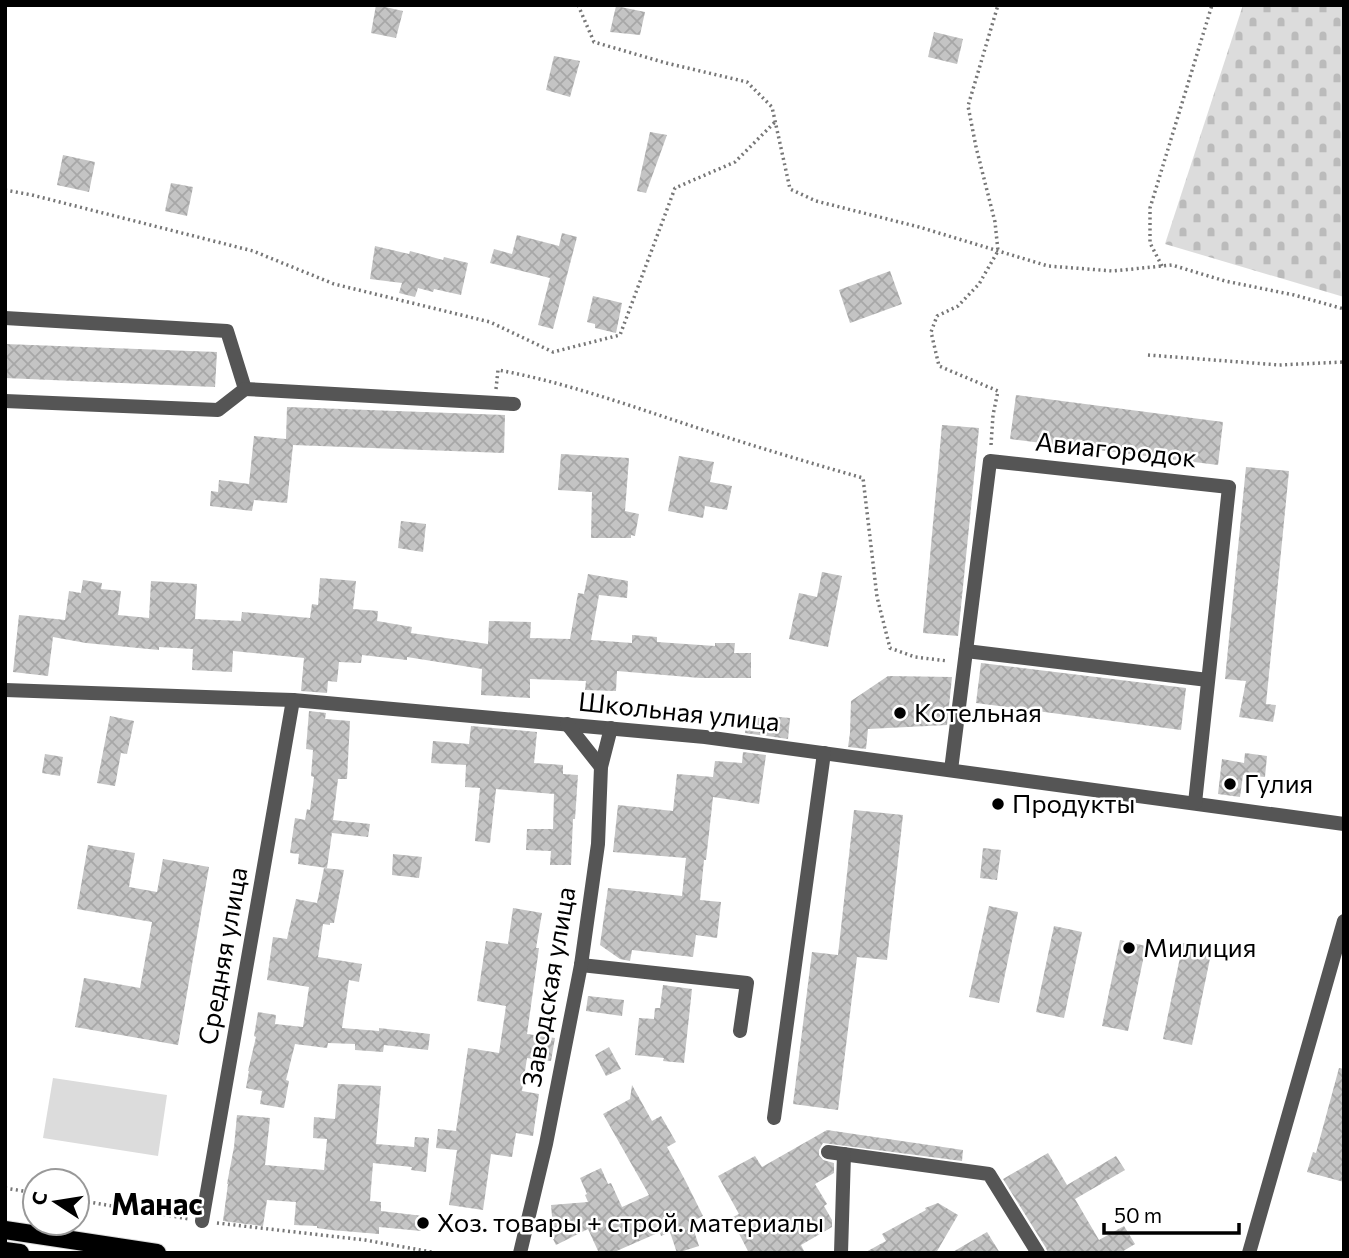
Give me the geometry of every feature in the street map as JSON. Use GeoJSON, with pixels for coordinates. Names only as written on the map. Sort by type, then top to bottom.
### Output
{"type":"FeatureCollection","features":[{"type":"Feature","properties":{"kind":"main road"},"geometry":{"type":"LineString","coordinates":[[5,1230],[157,1253]]}},
{"type":"Feature","properties":{"kind":"main road"},"geometry":{"type":"LineString","coordinates":[[5,1251],[20,1253]]}},
{"type":"Feature","properties":{"kind":"street"},"geometry":{"type":"LineString","coordinates":[[5,318],[227,331],[245,389]]}},
{"type":"Feature","properties":{"kind":"street"},"geometry":{"type":"LineString","coordinates":[[5,401],[218,410],[245,389],[514,404]]}},
{"type":"Feature","properties":{"kind":"street"},"geometry":{"type":"LineString","coordinates":[[951,770],[990,461]]}},
{"type":"Feature","properties":{"kind":"street","name":"Авиагородок"},"geometry":{"type":"LineString","coordinates":[[990,461],[1229,487],[1195,803]]}},
{"type":"Feature","properties":{"kind":"street"},"geometry":{"type":"LineString","coordinates":[[965,657],[1208,680]]}},
{"type":"Feature","properties":{"kind":"street","name":"Школьная улица"},"geometry":{"type":"LineString","coordinates":[[5,690],[293,700],[705,737],[1344,824]]}},
{"type":"Feature","properties":{"kind":"street","name":"Средняя улица"},"geometry":{"type":"LineString","coordinates":[[202,1221],[293,700]]}},
{"type":"Feature","properties":{"kind":"street"},"geometry":{"type":"LineString","coordinates":[[566,724],[601,767]]}},
{"type":"Feature","properties":{"kind":"street","name":"Заводская улица"},"geometry":{"type":"LineString","coordinates":[[520,1253],[546,1144],[581,965],[598,844],[601,767],[611,728]]}},
{"type":"Feature","properties":{"kind":"street"},"geometry":{"type":"LineString","coordinates":[[774,1118],[824,753]]}},
{"type":"Feature","properties":{"kind":"street"},"geometry":{"type":"LineString","coordinates":[[1249,1253],[1344,921]]}},
{"type":"Feature","properties":{"kind":"street"},"geometry":{"type":"LineString","coordinates":[[581,965],[747,983],[740,1031]]}},
{"type":"Feature","properties":{"kind":"street"},"geometry":{"type":"LineString","coordinates":[[828,1152],[989,1174],[1038,1253]]}},
{"type":"Feature","properties":{"kind":"street"},"geometry":{"type":"LineString","coordinates":[[841,1253],[844,1154]]}},
{"type":"Feature","properties":{"kind":"path"},"geometry":{"type":"LineString","coordinates":[[579,5],[594,42],[747,82],[772,107],[790,189],[816,201],[919,227],[1048,266],[1113,271],[1172,265],[1225,281],[1294,295],[1344,309]]}},
{"type":"Feature","properties":{"kind":"path"},"geometry":{"type":"LineString","coordinates":[[990,461],[993,415],[998,391],[939,366],[931,332],[937,316],[958,306],[979,284],[998,251],[995,222],[968,106],[998,5]]}},
{"type":"Feature","properties":{"kind":"path"},"geometry":{"type":"LineString","coordinates":[[1162,266],[1150,243],[1150,208],[1212,5]]}},
{"type":"Feature","properties":{"kind":"path"},"geometry":{"type":"LineString","coordinates":[[5,190],[253,251],[334,284],[489,322],[553,352],[620,335],[675,188],[735,162],[775,122]]}},
{"type":"Feature","properties":{"kind":"path"},"geometry":{"type":"LineString","coordinates":[[1148,355],[1279,365],[1344,362]]}},
{"type":"Feature","properties":{"kind":"path"},"geometry":{"type":"LineString","coordinates":[[495,403],[499,370],[538,377],[761,449],[863,478],[877,597],[890,648],[915,657],[965,657]]}},
{"type":"Feature","properties":{"kind":"path"},"geometry":{"type":"LineString","coordinates":[[91,1202],[202,1221],[365,1240],[437,1253]]}},
{"type":"Feature","properties":{"kind":"green space"},"geometry":{"type":"Polygon","coordinates":[[[1243,5],[1344,5],[1344,297],[1165,244],[1243,5]]]}},
{"type":"Feature","properties":{"kind":"green space"},"geometry":{"type":"Polygon","coordinates":[[[53,1078],[167,1095],[158,1156],[43,1138],[53,1078]]]}},
{"type":"Feature","properties":{"kind":"building"},"geometry":{"type":"Polygon","coordinates":[[[376,5],[403,11],[396,38],[371,33],[376,5]]]}},
{"type":"Feature","properties":{"kind":"building"},"geometry":{"type":"Polygon","coordinates":[[[616,6],[645,12],[640,35],[610,32],[616,6]]]}},
{"type":"Feature","properties":{"kind":"building"},"geometry":{"type":"Polygon","coordinates":[[[934,32],[963,39],[957,64],[928,57],[934,32]]]}},
{"type":"Feature","properties":{"kind":"building"},"geometry":{"type":"Polygon","coordinates":[[[554,56],[580,61],[570,97],[546,90],[554,56]]]}},
{"type":"Feature","properties":{"kind":"building"},"geometry":{"type":"Polygon","coordinates":[[[650,132],[667,135],[646,193],[637,191],[650,132]]]}},
{"type":"Feature","properties":{"kind":"building"},"geometry":{"type":"Polygon","coordinates":[[[63,155],[95,162],[89,192],[57,185],[63,155]]]}},
{"type":"Feature","properties":{"kind":"building"},"geometry":{"type":"Polygon","coordinates":[[[171,183],[193,187],[187,216],[165,211],[171,183]]]}},
{"type":"Feature","properties":{"kind":"building"},"geometry":{"type":"Polygon","coordinates":[[[562,233],[577,237],[553,329],[538,325],[550,278],[490,263],[494,249],[512,254],[517,235],[559,246],[562,233]]]}},
{"type":"Feature","properties":{"kind":"building"},"geometry":{"type":"Polygon","coordinates":[[[375,246],[468,263],[461,295],[418,288],[415,297],[399,293],[402,283],[370,279],[375,246]]]}},
{"type":"Feature","properties":{"kind":"building"},"geometry":{"type":"Polygon","coordinates":[[[890,271],[902,304],[850,323],[839,290],[890,271]]]}},
{"type":"Feature","properties":{"kind":"building"},"geometry":{"type":"Polygon","coordinates":[[[593,296],[622,303],[616,333],[595,328],[595,324],[587,322],[593,296]]]}},
{"type":"Feature","properties":{"kind":"building"},"geometry":{"type":"Polygon","coordinates":[[[5,344],[217,352],[215,387],[5,378],[5,344]]]}},
{"type":"Feature","properties":{"kind":"building"},"geometry":{"type":"Polygon","coordinates":[[[1016,395],[1223,422],[1218,465],[1010,439],[1016,395]]]}},
{"type":"Feature","properties":{"kind":"building"},"geometry":{"type":"Polygon","coordinates":[[[287,407],[505,415],[504,453],[293,445],[287,503],[254,500],[252,511],[210,506],[211,491],[218,492],[219,480],[249,484],[254,436],[286,439],[287,407]]]}},
{"type":"Feature","properties":{"kind":"building"},"geometry":{"type":"Polygon","coordinates":[[[942,425],[979,428],[958,636],[923,633],[942,425]]]}},
{"type":"Feature","properties":{"kind":"building"},"geometry":{"type":"Polygon","coordinates":[[[561,454],[629,458],[625,511],[639,514],[635,536],[591,538],[592,492],[558,490],[561,454]]]}},
{"type":"Feature","properties":{"kind":"building"},"geometry":{"type":"Polygon","coordinates":[[[679,456],[714,462],[710,482],[732,486],[727,510],[705,506],[703,518],[668,511],[679,456]]]}},
{"type":"Feature","properties":{"kind":"building"},"geometry":{"type":"Polygon","coordinates":[[[1246,467],[1289,471],[1266,704],[1276,705],[1273,722],[1239,717],[1246,681],[1225,679],[1246,467]]]}},
{"type":"Feature","properties":{"kind":"building"},"geometry":{"type":"Polygon","coordinates":[[[401,521],[426,524],[423,552],[398,548],[401,521]]]}},
{"type":"Feature","properties":{"kind":"building"},"geometry":{"type":"Polygon","coordinates":[[[822,572],[842,576],[828,647],[789,639],[799,593],[817,597],[822,572]]]}},
{"type":"Feature","properties":{"kind":"building"},"geometry":{"type":"Polygon","coordinates":[[[588,574],[628,581],[627,598],[599,595],[591,640],[632,643],[632,635],[657,637],[657,642],[715,646],[715,643],[735,643],[734,653],[751,653],[751,678],[700,678],[617,671],[616,691],[585,690],[586,681],[530,679],[530,698],[481,695],[482,669],[407,657],[407,660],[362,655],[361,663],[339,662],[337,682],[328,681],[327,693],[301,691],[304,658],[233,651],[232,672],[192,670],[193,649],[159,647],[159,650],[53,637],[48,676],[13,672],[19,615],[65,620],[69,591],[81,593],[83,580],[102,583],[101,589],[121,591],[118,615],[149,618],[151,581],[197,584],[195,619],[241,621],[242,612],[310,618],[312,604],[318,605],[320,578],[356,581],[353,609],[378,611],[377,621],[412,627],[411,633],[488,644],[489,621],[531,622],[530,638],[570,639],[578,593],[584,594],[588,574]]]}},
{"type":"Feature","properties":{"kind":"building"},"geometry":{"type":"Polygon","coordinates":[[[981,663],[1186,688],[1181,730],[976,703],[981,663]]]}},
{"type":"Feature","properties":{"kind":"building","name":"Котельная"},"geometry":{"type":"Polygon","coordinates":[[[888,676],[952,677],[947,725],[868,729],[866,749],[848,747],[851,701],[888,676]]]}},
{"type":"Feature","properties":{"kind":"building"},"geometry":{"type":"Polygon","coordinates":[[[309,711],[326,713],[325,719],[350,721],[347,779],[338,779],[333,820],[370,824],[368,837],[332,833],[327,868],[298,864],[299,854],[290,853],[295,818],[305,820],[307,809],[310,810],[314,777],[311,776],[313,750],[306,749],[309,711]]]}},
{"type":"Feature","properties":{"kind":"building"},"geometry":{"type":"Polygon","coordinates":[[[110,716],[134,721],[127,754],[121,753],[115,786],[97,783],[110,716]]]}},
{"type":"Feature","properties":{"kind":"building"},"geometry":{"type":"Polygon","coordinates":[[[768,716],[790,718],[788,739],[745,733],[747,717],[768,719],[768,716]]]}},
{"type":"Feature","properties":{"kind":"building"},"geometry":{"type":"Polygon","coordinates":[[[471,726],[537,732],[534,763],[563,765],[563,774],[578,775],[571,865],[550,865],[551,851],[526,850],[527,829],[553,829],[554,794],[496,789],[490,843],[475,841],[480,788],[465,787],[466,765],[431,763],[433,741],[469,744],[471,726]]]}},
{"type":"Feature","properties":{"kind":"building"},"geometry":{"type":"Polygon","coordinates":[[[743,752],[766,755],[759,804],[713,797],[704,860],[700,900],[721,902],[717,938],[696,935],[693,957],[632,950],[630,961],[620,959],[600,945],[608,888],[682,896],[686,858],[613,852],[618,805],[673,811],[677,774],[713,777],[715,761],[742,763],[743,752]]]}},
{"type":"Feature","properties":{"kind":"building","name":"Гулия"},"geometry":{"type":"Polygon","coordinates":[[[1245,753],[1267,756],[1265,777],[1243,775],[1240,797],[1218,794],[1222,759],[1244,763],[1245,753]]]}},
{"type":"Feature","properties":{"kind":"building"},"geometry":{"type":"Polygon","coordinates":[[[45,754],[63,757],[60,776],[42,773],[45,754]]]}},
{"type":"Feature","properties":{"kind":"building"},"geometry":{"type":"Polygon","coordinates":[[[854,810],[903,815],[887,960],[857,957],[838,1110],[793,1104],[812,952],[838,955],[854,810]]]}},
{"type":"Feature","properties":{"kind":"building"},"geometry":{"type":"Polygon","coordinates":[[[88,845],[135,853],[129,887],[157,892],[163,859],[209,867],[178,1045],[75,1027],[84,978],[140,988],[152,922],[77,909],[88,845]]]}},
{"type":"Feature","properties":{"kind":"building"},"geometry":{"type":"Polygon","coordinates":[[[983,848],[1001,850],[997,880],[980,878],[983,848]]]}},
{"type":"Feature","properties":{"kind":"building"},"geometry":{"type":"Polygon","coordinates":[[[393,854],[422,857],[419,878],[392,875],[393,854]]]}},
{"type":"Feature","properties":{"kind":"building"},"geometry":{"type":"Polygon","coordinates":[[[324,868],[344,870],[334,923],[323,924],[318,957],[362,964],[359,982],[349,980],[342,1028],[379,1031],[379,1028],[430,1034],[428,1050],[384,1045],[383,1052],[355,1050],[355,1044],[328,1043],[327,1048],[295,1044],[286,1080],[289,1081],[284,1108],[260,1104],[262,1091],[246,1088],[258,1012],[276,1015],[275,1024],[303,1027],[309,987],[267,980],[273,937],[287,939],[296,899],[317,903],[324,868]]]}},
{"type":"Feature","properties":{"kind":"building"},"geometry":{"type":"Polygon","coordinates":[[[989,906],[1018,912],[999,1003],[969,997],[989,906]]]}},
{"type":"Feature","properties":{"kind":"building"},"geometry":{"type":"Polygon","coordinates":[[[513,908],[542,913],[527,1034],[555,1038],[551,1061],[527,1058],[522,1091],[539,1094],[533,1136],[516,1133],[512,1157],[491,1154],[483,1210],[449,1205],[457,1150],[436,1148],[438,1129],[456,1131],[468,1048],[499,1053],[506,1006],[477,1001],[486,941],[508,944],[513,908]]]}},
{"type":"Feature","properties":{"kind":"building"},"geometry":{"type":"Polygon","coordinates":[[[1054,926],[1082,932],[1064,1018],[1036,1012],[1054,926]]]}},
{"type":"Feature","properties":{"kind":"building"},"geometry":{"type":"Polygon","coordinates":[[[1120,940],[1146,946],[1128,1031],[1102,1026],[1120,940]]]}},
{"type":"Feature","properties":{"kind":"building"},"geometry":{"type":"Polygon","coordinates":[[[1183,943],[1212,949],[1192,1045],[1163,1039],[1183,943]]]}},
{"type":"Feature","properties":{"kind":"building"},"geometry":{"type":"Polygon","coordinates":[[[663,985],[692,989],[684,1063],[635,1055],[639,1018],[654,1019],[655,1008],[660,1008],[663,985]]]}},
{"type":"Feature","properties":{"kind":"building"},"geometry":{"type":"Polygon","coordinates":[[[588,996],[624,1000],[622,1016],[586,1011],[588,996]]]}},
{"type":"Feature","properties":{"kind":"building"},"geometry":{"type":"Polygon","coordinates":[[[609,1047],[621,1069],[606,1076],[595,1055],[609,1047]]]}},
{"type":"Feature","properties":{"kind":"building"},"geometry":{"type":"Polygon","coordinates":[[[1339,1068],[1344,1069],[1344,1182],[1307,1172],[1313,1152],[1316,1153],[1339,1068]]]}},
{"type":"Feature","properties":{"kind":"building"},"geometry":{"type":"Polygon","coordinates":[[[338,1084],[381,1086],[376,1144],[414,1147],[415,1137],[429,1138],[426,1172],[411,1170],[412,1167],[373,1163],[370,1201],[381,1202],[381,1211],[423,1216],[421,1231],[379,1227],[379,1234],[294,1225],[296,1202],[267,1200],[263,1226],[223,1221],[237,1115],[270,1118],[265,1165],[324,1170],[327,1139],[313,1138],[314,1117],[335,1119],[338,1084]]]}},
{"type":"Feature","properties":{"kind":"building"},"geometry":{"type":"Polygon","coordinates":[[[632,1085],[652,1121],[661,1116],[676,1142],[667,1147],[703,1216],[691,1222],[699,1246],[677,1253],[670,1232],[661,1236],[660,1232],[612,1253],[599,1253],[588,1229],[556,1245],[548,1229],[553,1227],[551,1205],[588,1202],[580,1178],[601,1168],[622,1207],[649,1195],[603,1114],[630,1099],[632,1085]]]}},
{"type":"Feature","properties":{"kind":"building"},"geometry":{"type":"Polygon","coordinates":[[[827,1130],[963,1150],[962,1161],[823,1143],[819,1155],[823,1160],[834,1163],[834,1173],[815,1184],[827,1204],[824,1206],[832,1220],[832,1227],[801,1245],[805,1253],[749,1253],[731,1218],[739,1214],[718,1176],[755,1156],[762,1167],[827,1130]]]}},
{"type":"Feature","properties":{"kind":"building"},"geometry":{"type":"Polygon","coordinates":[[[1048,1153],[1067,1185],[1116,1156],[1125,1170],[1075,1199],[1099,1240],[1124,1226],[1135,1244],[1120,1253],[1048,1253],[1003,1179],[1048,1153]]]}},
{"type":"Feature","properties":{"kind":"building"},"geometry":{"type":"Polygon","coordinates":[[[938,1203],[958,1215],[936,1253],[864,1253],[886,1241],[882,1234],[938,1203]]]}},
{"type":"Feature","properties":{"kind":"building"},"geometry":{"type":"Polygon","coordinates":[[[987,1232],[1000,1253],[951,1253],[987,1232]]]}},
{"type":"Feature","properties":{"kind":"place","name":"Котельная"},"geometry":{"type":"Point","coordinates":[900,713]}},
{"type":"Feature","properties":{"kind":"place","name":"Гулия"},"geometry":{"type":"Point","coordinates":[1230,784]}},
{"type":"Feature","properties":{"kind":"place","name":"Продукты"},"geometry":{"type":"Point","coordinates":[998,804]}},
{"type":"Feature","properties":{"kind":"place","name":"Милиция"},"geometry":{"type":"Point","coordinates":[1129,948]}},
{"type":"Feature","properties":{"kind":"place","name":"Хоз. товары + строй. материалы"},"geometry":{"type":"Point","coordinates":[423,1223]}},
{"type":"Feature","properties":{"kind":"district","name":"Манас"},"geometry":{"type":"Point","coordinates":[157,1205]}}]}
